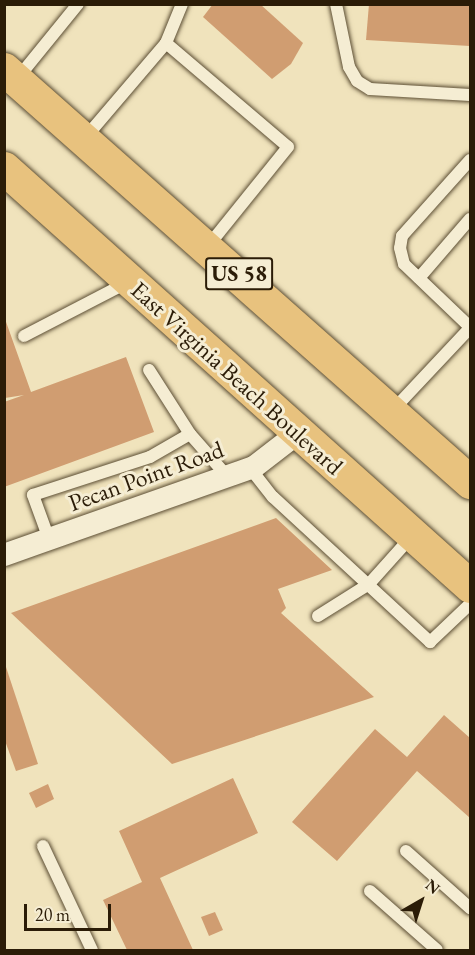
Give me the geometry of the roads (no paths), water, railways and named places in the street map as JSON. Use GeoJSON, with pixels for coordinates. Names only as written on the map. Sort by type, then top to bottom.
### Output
{"type":"FeatureCollection","features":[{"type":"Feature","properties":{"kind":"main road","name":"US 58"},"geometry":{"type":"LineString","coordinates":[[11,74],[208,246],[471,482]]}},
{"type":"Feature","properties":{"kind":"main road","name":"East Virginia Beach Boulevard"},"geometry":{"type":"LineString","coordinates":[[4,168],[471,586]]}},
{"type":"Feature","properties":{"kind":"street","name":"Pecan Point Road"},"geometry":{"type":"LineString","coordinates":[[4,555],[250,468],[298,433]]}},
{"type":"Feature","properties":{"kind":"lane"},"geometry":{"type":"LineString","coordinates":[[11,74],[78,4]]}},
{"type":"Feature","properties":{"kind":"lane"},"geometry":{"type":"LineString","coordinates":[[84,139],[166,43],[182,4]]}},
{"type":"Feature","properties":{"kind":"lane"},"geometry":{"type":"LineString","coordinates":[[336,4],[349,67],[357,81],[370,89],[471,95]]}},
{"type":"Feature","properties":{"kind":"lane"},"geometry":{"type":"LineString","coordinates":[[166,43],[288,147],[208,246]]}},
{"type":"Feature","properties":{"kind":"lane"},"geometry":{"type":"LineString","coordinates":[[392,411],[471,327],[404,264],[402,236],[471,160]]}},
{"type":"Feature","properties":{"kind":"lane"},"geometry":{"type":"LineString","coordinates":[[419,278],[471,219]]}},
{"type":"Feature","properties":{"kind":"lane"},"geometry":{"type":"LineString","coordinates":[[24,336],[129,281]]}},
{"type":"Feature","properties":{"kind":"lane"},"geometry":{"type":"LineString","coordinates":[[149,370],[190,434],[226,476]]}},
{"type":"Feature","properties":{"kind":"lane"},"geometry":{"type":"LineString","coordinates":[[49,539],[33,495],[150,457],[190,434]]}},
{"type":"Feature","properties":{"kind":"lane"},"geometry":{"type":"LineString","coordinates":[[250,468],[273,497],[430,642],[471,604]]}},
{"type":"Feature","properties":{"kind":"lane"},"geometry":{"type":"LineString","coordinates":[[318,616],[369,584],[413,536]]}},
{"type":"Feature","properties":{"kind":"lane"},"geometry":{"type":"LineString","coordinates":[[43,846],[92,951]]}},
{"type":"Feature","properties":{"kind":"lane"},"geometry":{"type":"LineString","coordinates":[[406,851],[471,908]]}},
{"type":"Feature","properties":{"kind":"lane"},"geometry":{"type":"LineString","coordinates":[[370,891],[437,951]]}}]}
